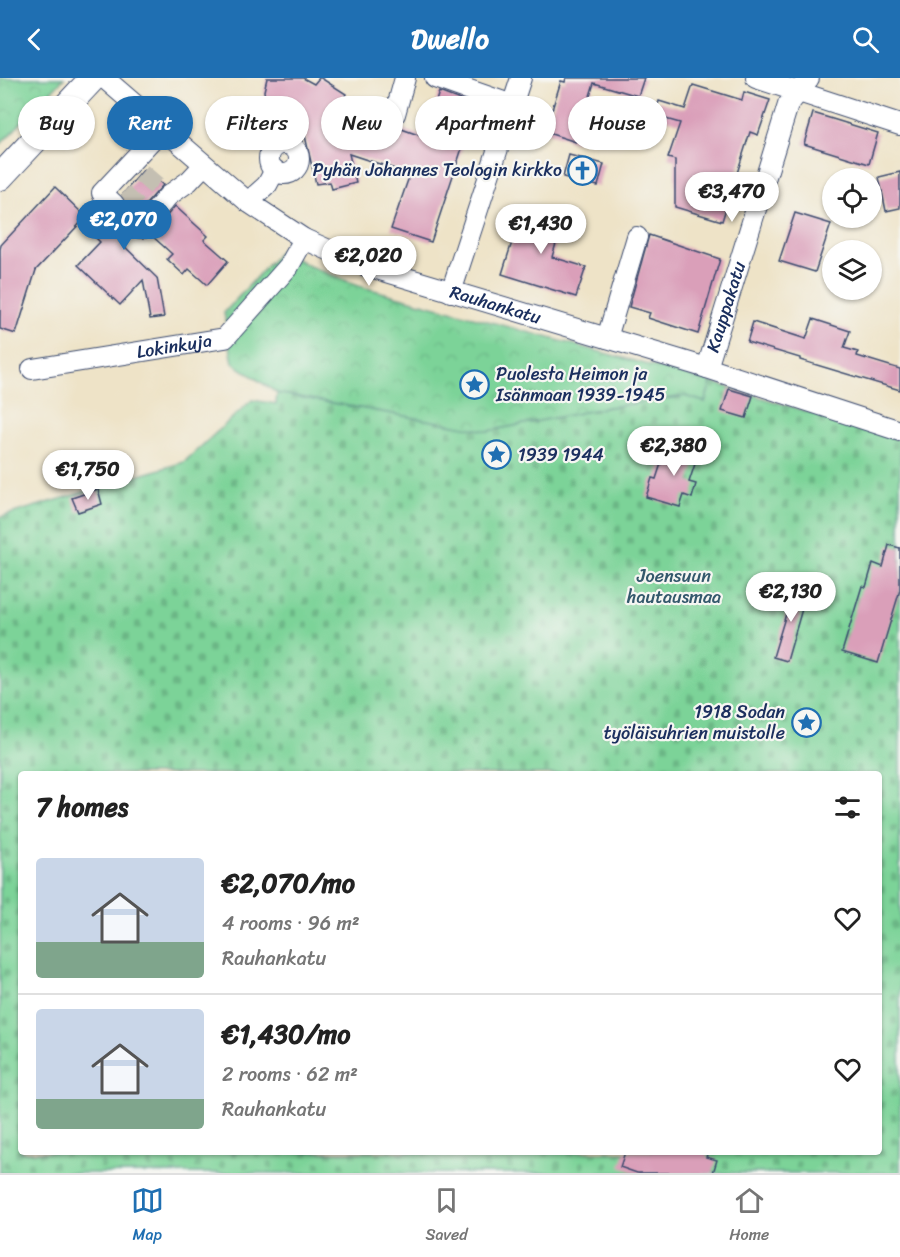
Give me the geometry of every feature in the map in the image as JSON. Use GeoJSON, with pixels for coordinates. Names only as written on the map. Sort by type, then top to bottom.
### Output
{"type":"FeatureCollection","features":[{"type":"Feature","properties":{"kind":"main road"},"geometry":{"type":"LineString","coordinates":[[0,177],[93,78]]}},
{"type":"Feature","properties":{"kind":"street","name":"Rauhankatu"},"geometry":{"type":"LineString","coordinates":[[104,78],[124,96]]}},
{"type":"Feature","properties":{"kind":"street"},"geometry":{"type":"LineString","coordinates":[[400,96],[405,78]]}},
{"type":"Feature","properties":{"kind":"street"},"geometry":{"type":"LineString","coordinates":[[435,78],[486,96]]}},
{"type":"Feature","properties":{"kind":"street"},"geometry":{"type":"LineString","coordinates":[[515,96],[521,78]]}},
{"type":"Feature","properties":{"kind":"street"},"geometry":{"type":"LineString","coordinates":[[756,78],[804,85],[900,125]]}},
{"type":"Feature","properties":{"kind":"street","name":"Kauppakatu"},"geometry":{"type":"LineString","coordinates":[[707,368],[788,105],[804,85]]}},
{"type":"Feature","properties":{"kind":"street"},"geometry":{"type":"LineString","coordinates":[[124,182],[147,150]]}},
{"type":"Feature","properties":{"kind":"street","name":"Rauhankatu"},"geometry":{"type":"LineString","coordinates":[[186,150],[248,202],[304,239],[360,264],[707,368],[900,431]]}},
{"type":"Feature","properties":{"kind":"street"},"geometry":{"type":"LineString","coordinates":[[451,292],[497,150]]}},
{"type":"Feature","properties":{"kind":"street"},"geometry":{"type":"LineString","coordinates":[[150,213],[189,181],[204,165]]}},
{"type":"Feature","properties":{"kind":"street"},"geometry":{"type":"LineString","coordinates":[[248,202],[267,185],[275,171]]}},
{"type":"Feature","properties":{"kind":"street"},"geometry":{"type":"LineString","coordinates":[[607,338],[637,237]]}},
{"type":"Feature","properties":{"kind":"street","name":"Lokinkuja"},"geometry":{"type":"LineString","coordinates":[[32,369],[225,338],[289,266],[304,239]]}},
{"type":"Feature","properties":{"kind":"green space"},"geometry":{"type":"Polygon","coordinates":[[[0,78],[64,78],[47,96],[18,96],[18,126],[0,145],[0,78]]]}},
{"type":"Feature","properties":{"kind":"green space"},"geometry":{"type":"Polygon","coordinates":[[[281,250],[309,266],[359,286],[711,382],[705,402],[685,396],[609,407],[488,431],[277,393],[233,363],[224,313],[281,250]]]}},
{"type":"Feature","properties":{"kind":"green space","name":"Joensuun hautausmaa"},"geometry":{"type":"Polygon","coordinates":[[[711,382],[900,440],[900,1173],[0,1173],[0,517],[184,462],[252,400],[276,404],[277,393],[488,431],[609,407],[685,396],[705,402],[711,382]]]}},
{"type":"Feature","properties":{"kind":"building"},"geometry":{"type":"Polygon","coordinates":[[[267,78],[303,78],[314,84],[321,78],[346,94],[345,96],[321,96],[321,150],[403,150],[403,130],[415,134],[415,150],[461,150],[431,242],[391,229],[410,174],[349,154],[356,183],[332,189],[330,182],[316,184],[308,150],[309,96],[265,96],[267,78]]]}},
{"type":"Feature","properties":{"kind":"building"},"geometry":{"type":"Polygon","coordinates":[[[566,78],[644,78],[638,96],[594,83],[590,96],[568,96],[568,139],[556,136],[556,97],[561,81],[565,82],[566,78]]]}},
{"type":"Feature","properties":{"kind":"building"},"geometry":{"type":"Polygon","coordinates":[[[693,85],[742,100],[744,92],[770,100],[758,135],[750,132],[722,221],[675,207],[675,160],[668,158],[680,123],[667,119],[667,103],[685,109],[693,85]]]}},
{"type":"Feature","properties":{"kind":"building"},"geometry":{"type":"Polygon","coordinates":[[[439,92],[450,96],[438,96],[439,92]]]}},
{"type":"Feature","properties":{"kind":"building"},"geometry":{"type":"Polygon","coordinates":[[[813,113],[878,133],[869,164],[804,144],[813,113]]]}},
{"type":"Feature","properties":{"kind":"building","name":"Pyhän Johannes Teologin kirkko"},"geometry":{"type":"Polygon","coordinates":[[[569,155],[604,164],[598,186],[563,177],[569,155]]]}},
{"type":"Feature","properties":{"kind":"building"},"geometry":{"type":"Polygon","coordinates":[[[144,169],[163,185],[139,212],[131,212],[125,216],[124,227],[127,232],[119,241],[157,278],[164,317],[150,319],[143,280],[120,305],[78,265],[100,242],[90,232],[106,213],[117,216],[123,212],[126,201],[122,195],[144,169]]]}},
{"type":"Feature","properties":{"kind":"building"},"geometry":{"type":"Polygon","coordinates":[[[900,172],[900,208],[886,211],[882,176],[900,172]]]}},
{"type":"Feature","properties":{"kind":"building"},"geometry":{"type":"Polygon","coordinates":[[[55,187],[86,217],[36,270],[16,334],[0,329],[1,245],[55,187]]]}},
{"type":"Feature","properties":{"kind":"building"},"geometry":{"type":"Polygon","coordinates":[[[175,206],[208,236],[204,240],[228,261],[207,285],[189,269],[184,275],[167,259],[172,254],[151,235],[175,206]]]}},
{"type":"Feature","properties":{"kind":"building"},"geometry":{"type":"Polygon","coordinates":[[[523,207],[563,220],[552,257],[586,267],[576,297],[502,274],[523,207]]]}},
{"type":"Feature","properties":{"kind":"building"},"geometry":{"type":"Polygon","coordinates":[[[795,213],[822,221],[822,228],[830,228],[826,240],[822,240],[822,251],[815,272],[779,261],[795,213]]]}},
{"type":"Feature","properties":{"kind":"building"},"geometry":{"type":"Polygon","coordinates":[[[649,235],[720,259],[698,334],[648,318],[650,313],[629,307],[649,235]]]}},
{"type":"Feature","properties":{"kind":"building"},"geometry":{"type":"Polygon","coordinates":[[[813,319],[850,331],[844,348],[858,352],[857,356],[900,369],[900,390],[747,342],[753,322],[806,339],[813,319]]]}},
{"type":"Feature","properties":{"kind":"building"},"geometry":{"type":"Polygon","coordinates":[[[729,389],[753,396],[746,418],[722,411],[729,389]]]}},
{"type":"Feature","properties":{"kind":"building"},"geometry":{"type":"Polygon","coordinates":[[[667,445],[698,455],[689,482],[696,484],[692,498],[684,495],[680,507],[646,497],[652,478],[656,479],[667,445]]]}},
{"type":"Feature","properties":{"kind":"building"},"geometry":{"type":"Polygon","coordinates":[[[98,489],[102,504],[78,512],[72,498],[98,489]]]}},
{"type":"Feature","properties":{"kind":"building"},"geometry":{"type":"Polygon","coordinates":[[[889,545],[900,548],[900,590],[878,663],[842,652],[862,586],[866,587],[873,563],[883,567],[889,545]]]}},
{"type":"Feature","properties":{"kind":"building"},"geometry":{"type":"Polygon","coordinates":[[[795,584],[808,588],[787,661],[773,657],[795,584]]]}},
{"type":"Feature","properties":{"kind":"building"},"geometry":{"type":"Polygon","coordinates":[[[624,1155],[707,1155],[706,1157],[717,1160],[713,1173],[637,1173],[620,1167],[624,1155]]]}},
{"type":"Feature","properties":{"kind":"tunnel"},"geometry":{"type":"LineString","coordinates":[[141,173],[163,192]]}},
{"type":"Feature","properties":{"kind":"tunnel"},"geometry":{"type":"LineString","coordinates":[[122,194],[143,213]]}},
{"type":"Feature","properties":{"kind":"place","name":"Pyhän Johannes Teologin kirkko"},"geometry":{"type":"Point","coordinates":[583,170]}},
{"type":"Feature","properties":{"kind":"place","name":"Puolesta Heimon ja Isänmaan 1939-1945"},"geometry":{"type":"Point","coordinates":[475,384]}},
{"type":"Feature","properties":{"kind":"place","name":"1939 1944"},"geometry":{"type":"Point","coordinates":[497,455]}},
{"type":"Feature","properties":{"kind":"place","name":"1918 Sodan työläisuhrien muistolle"},"geometry":{"type":"Point","coordinates":[806,722]}}]}
